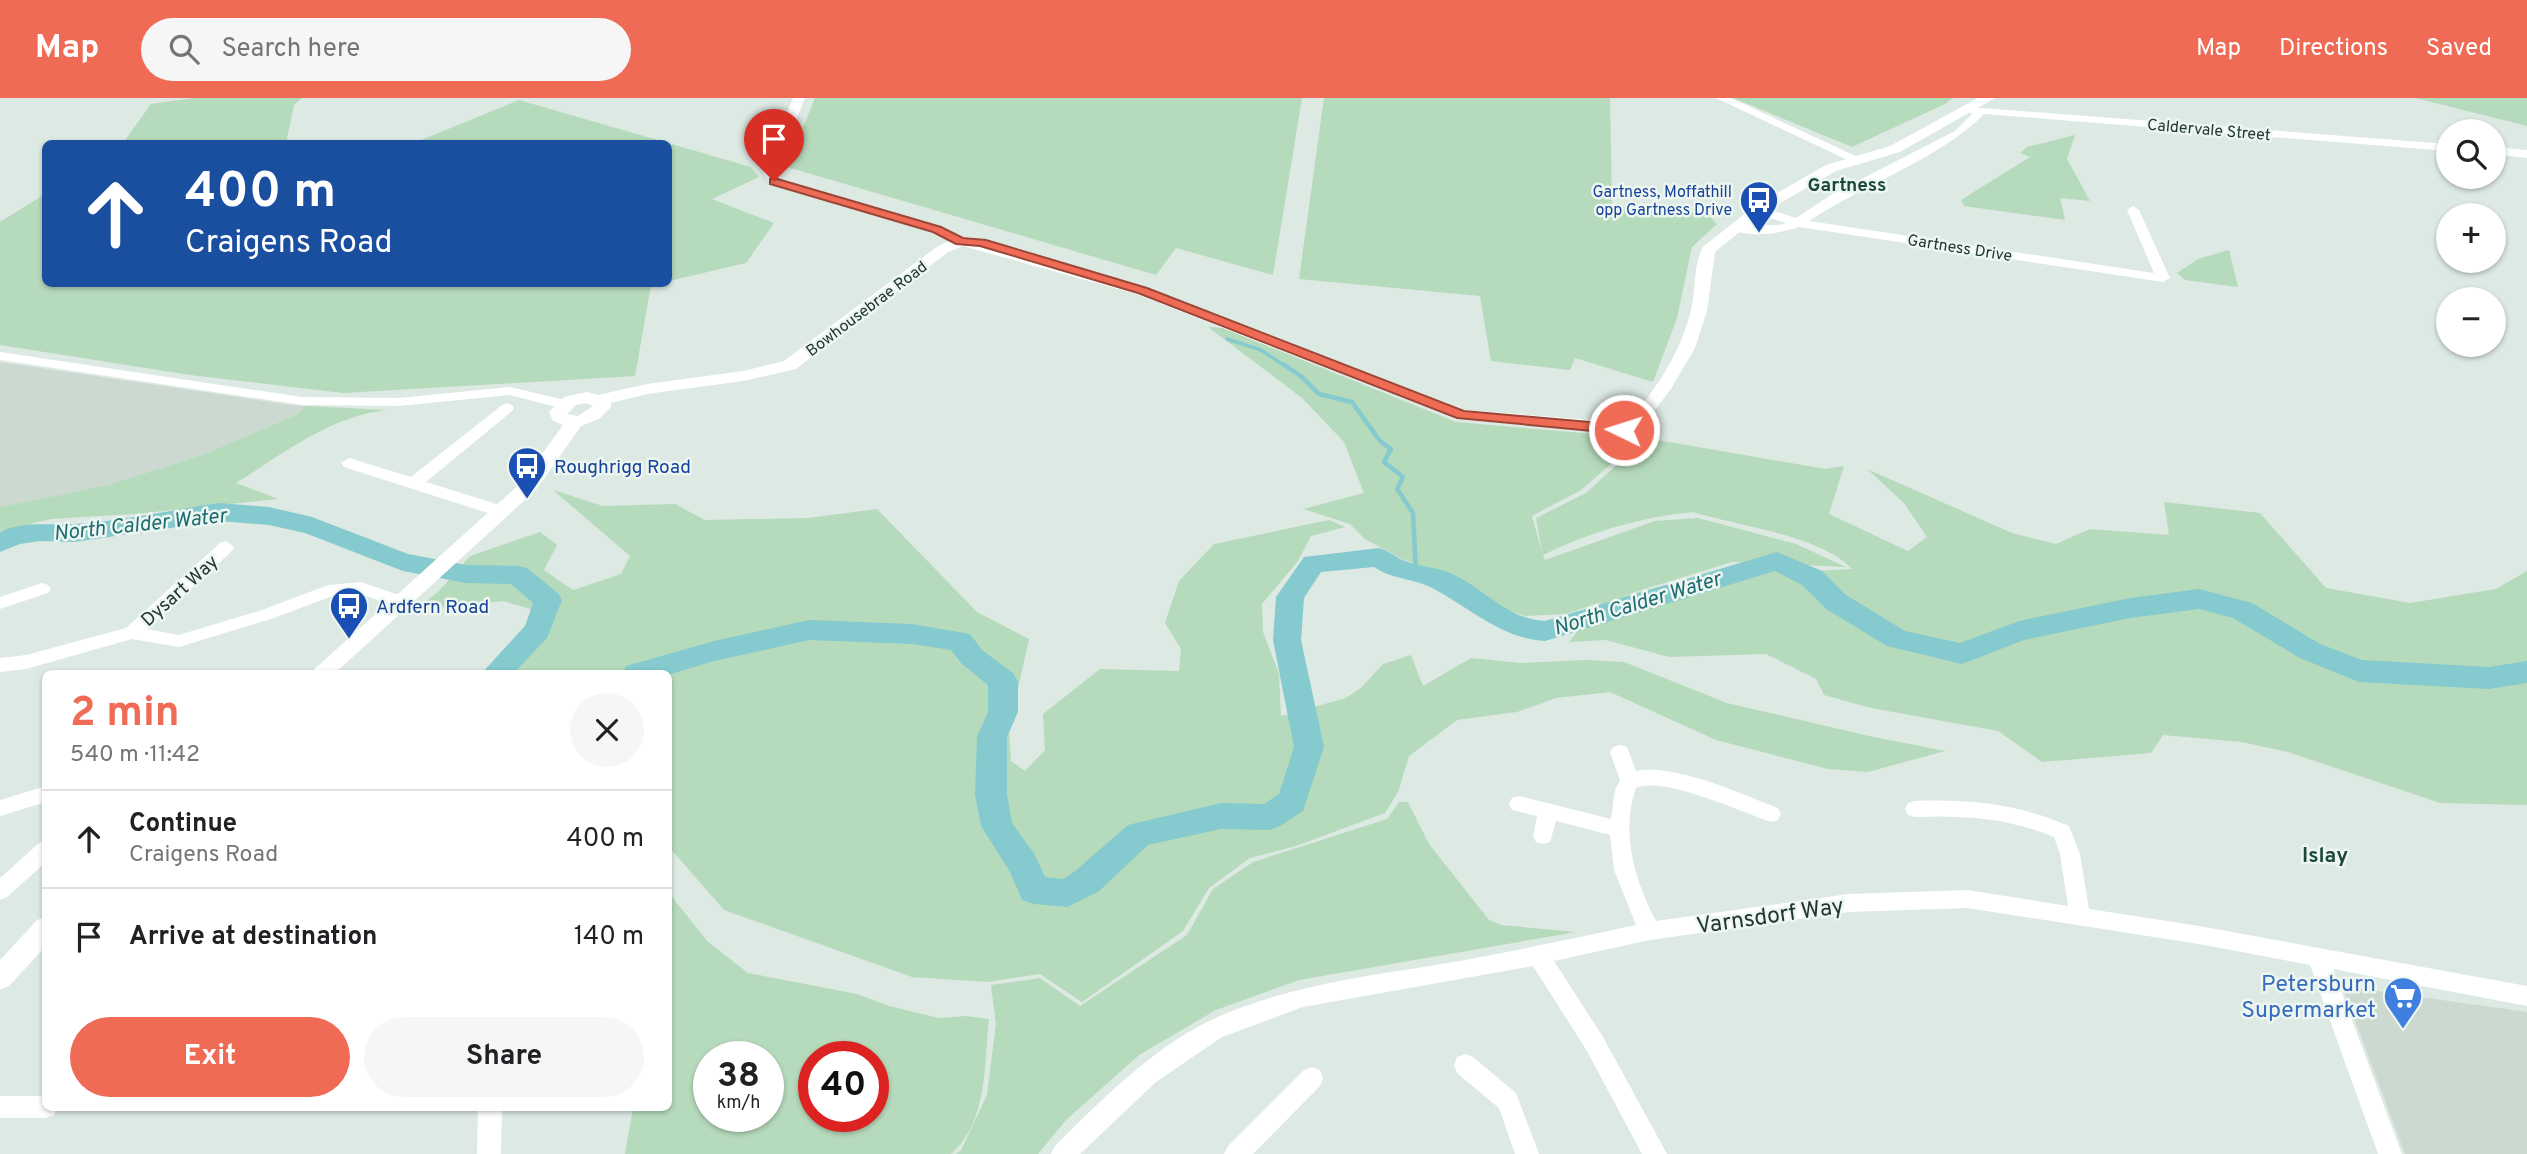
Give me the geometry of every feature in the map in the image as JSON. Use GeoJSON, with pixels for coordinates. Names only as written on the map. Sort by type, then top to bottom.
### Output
{"type":"FeatureCollection","features":[{"type":"Feature","properties":{"kind":"street"},"geometry":{"type":"LineString","coordinates":[[799,98],[769,172],[774,181],[937,230],[960,241],[981,243],[1143,291],[1462,415],[1624,430],[1635,426],[1664,388],[1689,342],[1698,317],[1708,250],[1758,210],[1831,168],[1895,149],[1980,106]]}},
{"type":"Feature","properties":{"kind":"street"},"geometry":{"type":"LineString","coordinates":[[1722,98],[1858,160]]}},
{"type":"Feature","properties":{"kind":"street"},"geometry":{"type":"LineString","coordinates":[[1736,228],[1780,230],[1798,223],[1838,196],[1959,133],[1980,106]]}},
{"type":"Feature","properties":{"kind":"street","name":"Caldervale Street"},"geometry":{"type":"LineString","coordinates":[[1980,106],[2436,147]]}},
{"type":"Feature","properties":{"kind":"street"},"geometry":{"type":"LineString","coordinates":[[2506,152],[2527,154]]}},
{"type":"Feature","properties":{"kind":"street","name":"Gartness Drive"},"geometry":{"type":"LineString","coordinates":[[1758,210],[1798,223],[2163,278],[2133,210]]}},
{"type":"Feature","properties":{"kind":"street","name":"Bowhousebrae Road"},"geometry":{"type":"LineString","coordinates":[[600,400],[630,390],[768,372],[790,365],[943,249],[960,241]]}},
{"type":"Feature","properties":{"kind":"street"},"geometry":{"type":"LineString","coordinates":[[0,356],[302,401],[399,402],[510,391],[564,404]]}},
{"type":"Feature","properties":{"kind":"street"},"geometry":{"type":"LineString","coordinates":[[583,397],[600,400],[602,407],[575,422],[567,422],[559,417],[558,412],[564,404],[583,397]]}},
{"type":"Feature","properties":{"kind":"street"},"geometry":{"type":"LineString","coordinates":[[413,484],[508,408]]}},
{"type":"Feature","properties":{"kind":"street"},"geometry":{"type":"LineString","coordinates":[[324,670],[529,486],[575,422]]}},
{"type":"Feature","properties":{"kind":"street"},"geometry":{"type":"LineString","coordinates":[[476,433],[492,438]]}},
{"type":"Feature","properties":{"kind":"street"},"geometry":{"type":"LineString","coordinates":[[349,463],[500,512]]}},
{"type":"Feature","properties":{"kind":"street","name":"Dysart Way"},"geometry":{"type":"LineString","coordinates":[[132,633],[226,547]]}},
{"type":"Feature","properties":{"kind":"street"},"geometry":{"type":"LineString","coordinates":[[0,664],[26,662],[132,633],[179,641],[268,614],[328,591],[361,588],[399,601]]}},
{"type":"Feature","properties":{"kind":"street"},"geometry":{"type":"LineString","coordinates":[[0,603],[42,589]]}},
{"type":"Feature","properties":{"kind":"street"},"geometry":{"type":"LineString","coordinates":[[1620,752],[1630,782]]}},
{"type":"Feature","properties":{"kind":"street"},"geometry":{"type":"LineString","coordinates":[[1650,931],[1621,869],[1619,829],[1625,786],[1633,779],[1650,778],[1710,790],[1771,814]]}},
{"type":"Feature","properties":{"kind":"street"},"geometry":{"type":"LineString","coordinates":[[0,808],[42,795]]}},
{"type":"Feature","properties":{"kind":"street"},"geometry":{"type":"LineString","coordinates":[[1519,804],[1619,829]]}},
{"type":"Feature","properties":{"kind":"street"},"geometry":{"type":"LineString","coordinates":[[1915,808],[1965,806],[2034,818],[2062,832],[2070,854],[2080,915]]}},
{"type":"Feature","properties":{"kind":"street"},"geometry":{"type":"LineString","coordinates":[[1543,835],[1548,811]]}},
{"type":"Feature","properties":{"kind":"street"},"geometry":{"type":"LineString","coordinates":[[0,891],[42,853]]}},
{"type":"Feature","properties":{"kind":"street","name":"Varnsdorf Way"},"geometry":{"type":"LineString","coordinates":[[1063,1154],[1148,1074],[1214,1030],[1303,997],[1538,955],[1650,931],[1849,903],[1967,899],[2080,915],[2527,996]]}},
{"type":"Feature","properties":{"kind":"street"},"geometry":{"type":"LineString","coordinates":[[0,978],[42,932]]}},
{"type":"Feature","properties":{"kind":"street"},"geometry":{"type":"LineString","coordinates":[[1538,955],[1595,1044],[1655,1154]]}},
{"type":"Feature","properties":{"kind":"street"},"geometry":{"type":"LineString","coordinates":[[2318,958],[2390,1154]]}},
{"type":"Feature","properties":{"kind":"street"},"geometry":{"type":"LineString","coordinates":[[1465,1065],[1508,1101],[1527,1154]]}},
{"type":"Feature","properties":{"kind":"street"},"geometry":{"type":"LineString","coordinates":[[1237,1154],[1312,1078]]}},
{"type":"Feature","properties":{"kind":"street"},"geometry":{"type":"LineString","coordinates":[[0,1107],[42,1107]]}},
{"type":"Feature","properties":{"kind":"street"},"geometry":{"type":"LineString","coordinates":[[489,1154],[490,1111]]}},
{"type":"Feature","properties":{"kind":"shaded area"},"geometry":{"type":"Polygon","coordinates":[[[0,362],[306,406],[296,415],[202,455],[108,485],[0,507],[0,362]]]}},
{"type":"Feature","properties":{"kind":"shaded area"},"geometry":{"type":"Polygon","coordinates":[[[2342,986],[2527,1012],[2527,1154],[2405,1154],[2342,986]]]}},
{"type":"Feature","properties":{"kind":"green space"},"geometry":{"type":"Polygon","coordinates":[[[194,98],[302,98],[294,105],[287,140],[125,140],[151,104],[194,98]]]}},
{"type":"Feature","properties":{"kind":"green space"},"geometry":{"type":"Polygon","coordinates":[[[815,98],[1302,98],[1273,275],[1176,248],[1156,275],[787,167],[815,98]]]}},
{"type":"Feature","properties":{"kind":"green space"},"geometry":{"type":"Polygon","coordinates":[[[1324,98],[1610,98],[1612,206],[1706,213],[1717,224],[1692,247],[1677,318],[1653,382],[1575,358],[1570,370],[1491,361],[1480,296],[1299,279],[1324,98]]]}},
{"type":"Feature","properties":{"kind":"green space"},"geometry":{"type":"Polygon","coordinates":[[[1733,98],[1953,98],[1852,147],[1733,98]]]}},
{"type":"Feature","properties":{"kind":"green space"},"geometry":{"type":"Polygon","coordinates":[[[2415,98],[2527,98],[2527,126],[2415,98]]]}},
{"type":"Feature","properties":{"kind":"green space"},"geometry":{"type":"Polygon","coordinates":[[[519,100],[658,140],[421,140],[519,100]]]}},
{"type":"Feature","properties":{"kind":"green space"},"geometry":{"type":"Polygon","coordinates":[[[2075,135],[2067,159],[2090,201],[2060,198],[2065,220],[1964,206],[1961,200],[2030,157],[2020,153],[2027,147],[2075,135]]]}},
{"type":"Feature","properties":{"kind":"green space"},"geometry":{"type":"Polygon","coordinates":[[[672,144],[751,167],[759,177],[712,199],[774,223],[746,263],[672,280],[672,144]]]}},
{"type":"Feature","properties":{"kind":"green space"},"geometry":{"type":"Polygon","coordinates":[[[42,196],[42,287],[651,287],[635,376],[343,393],[190,375],[0,345],[0,222],[42,196]]]}},
{"type":"Feature","properties":{"kind":"green space"},"geometry":{"type":"Polygon","coordinates":[[[2229,250],[2238,287],[2185,280],[2177,273],[2198,259],[2229,250]]]}},
{"type":"Feature","properties":{"kind":"green space"},"geometry":{"type":"Polygon","coordinates":[[[1208,327],[1223,328],[1456,422],[1641,438],[1581,490],[1532,516],[1542,552],[1536,518],[1586,493],[1646,438],[1825,469],[1844,466],[1829,514],[1908,551],[1927,537],[1904,503],[1867,469],[2012,533],[2056,544],[2090,529],[2169,535],[2164,502],[2260,513],[2326,588],[2410,603],[2496,589],[2527,571],[2527,805],[2440,803],[2288,752],[2242,742],[2163,735],[2151,753],[2042,762],[1998,731],[1871,708],[1824,695],[1816,679],[1766,654],[1669,657],[1606,640],[1569,642],[1601,602],[1566,614],[1525,616],[1493,605],[1474,587],[1402,559],[1365,539],[1350,524],[1303,509],[1364,493],[1344,442],[1302,398],[1208,327]],[[1693,512],[1635,522],[1579,539],[1543,555],[1545,560],[1655,521],[1698,518],[1796,544],[1846,567],[1732,562],[1619,597],[1743,565],[1814,571],[1852,569],[1838,557],[1800,540],[1693,512]]]}},
{"type":"Feature","properties":{"kind":"green space"},"geometry":{"type":"Polygon","coordinates":[[[306,406],[386,410],[345,420],[326,428],[236,483],[278,499],[135,514],[51,519],[0,531],[0,507],[108,485],[202,455],[296,415],[306,406]]]}},
{"type":"Feature","properties":{"kind":"green space"},"geometry":{"type":"Polygon","coordinates":[[[553,490],[603,506],[675,504],[705,520],[808,518],[877,509],[977,612],[1029,639],[1009,729],[1011,761],[1025,771],[1045,750],[1043,714],[1100,669],[1179,671],[1181,649],[1165,623],[1179,581],[1214,544],[1329,520],[1345,527],[1311,536],[1298,561],[1262,604],[1263,632],[1279,674],[1281,716],[1346,698],[1362,687],[1383,664],[1411,655],[1423,686],[1471,658],[1520,663],[1586,660],[1624,662],[1727,703],[1945,751],[1868,772],[1828,769],[1716,740],[1610,692],[1556,698],[1517,712],[1457,720],[1409,756],[1398,792],[1385,813],[1296,846],[1250,858],[1209,888],[1183,931],[1082,1002],[1040,974],[987,982],[912,977],[724,910],[672,850],[672,670],[487,670],[555,616],[503,601],[415,610],[439,591],[470,556],[540,532],[557,545],[544,570],[573,590],[621,574],[630,556],[553,490]]]}},
{"type":"Feature","properties":{"kind":"green space"},"geometry":{"type":"Polygon","coordinates":[[[1399,802],[1408,802],[1429,844],[1489,920],[1501,925],[1576,932],[1299,980],[1216,1010],[1139,1055],[1066,1120],[1038,1154],[956,1154],[961,1150],[987,1095],[996,1024],[991,985],[1040,978],[1080,1006],[1187,935],[1213,889],[1253,862],[1387,819],[1399,802]]]}},
{"type":"Feature","properties":{"kind":"green space"},"geometry":{"type":"Polygon","coordinates":[[[672,897],[707,941],[748,973],[857,994],[889,1006],[939,1018],[966,1016],[989,1019],[985,1073],[978,1109],[963,1141],[951,1154],[625,1154],[632,1111],[672,1111],[672,897]]]}},
{"type":"Feature","properties":{"kind":"waterway"},"geometry":{"type":"LineString","coordinates":[[1227,339],[1261,350],[1285,366]]}},
{"type":"Feature","properties":{"kind":"waterway"},"geometry":{"type":"LineString","coordinates":[[1283,364],[1302,377],[1319,394],[1352,402],[1380,441],[1391,449],[1384,462],[1403,477],[1397,489],[1413,513],[1416,574]]}},
{"type":"Feature","properties":{"kind":"waterway","name":"North Calder Water"},"geometry":{"type":"LineString","coordinates":[[0,543],[14,536],[40,532],[74,533],[219,512],[269,516],[312,526],[403,562],[466,574],[517,575],[548,600],[537,631],[499,670]]}},
{"type":"Feature","properties":{"kind":"waterway","name":"North Calder Water"},"geometry":{"type":"LineString","coordinates":[[650,670],[714,651],[809,630],[912,634],[960,641],[972,657],[1003,681],[1003,712],[992,737],[991,794],[997,826],[1023,865],[1034,890],[1067,893],[1086,882],[1139,834],[1221,816],[1269,817],[1292,802],[1309,747],[1287,640],[1290,597],[1313,564],[1379,557],[1396,569],[1441,580],[1492,614],[1528,630],[1545,631],[1777,561],[1812,578],[1836,602],[1897,639],[1962,654],[2019,631],[2130,608],[2199,599],[2242,610],[2310,651],[2359,671],[2489,678],[2527,672]]}},
{"type":"Feature","properties":{"kind":"place","name":"Gartness, Moffathill opp Gartness Drive"},"geometry":{"type":"Point","coordinates":[1759,234]}},
{"type":"Feature","properties":{"kind":"place","name":"Roughrigg Road"},"geometry":{"type":"Point","coordinates":[527,500]}},
{"type":"Feature","properties":{"kind":"place","name":"Ardfern Road"},"geometry":{"type":"Point","coordinates":[349,640]}},
{"type":"Feature","properties":{"kind":"place","name":"Petersburn Supermarket"},"geometry":{"type":"Point","coordinates":[2403,1030]}},
{"type":"Feature","properties":{"kind":"district","name":"Gartness"},"geometry":{"type":"Point","coordinates":[1847,184]}},
{"type":"Feature","properties":{"kind":"district","name":"Islay"},"geometry":{"type":"Point","coordinates":[2325,855]}},
{"type":"Feature","properties":{"kind":"route"},"geometry":{"type":"LineString","coordinates":[[774,181],[937,230],[960,241],[981,243],[1143,291],[1438,408],[1489,419],[1624,430]]}}]}
